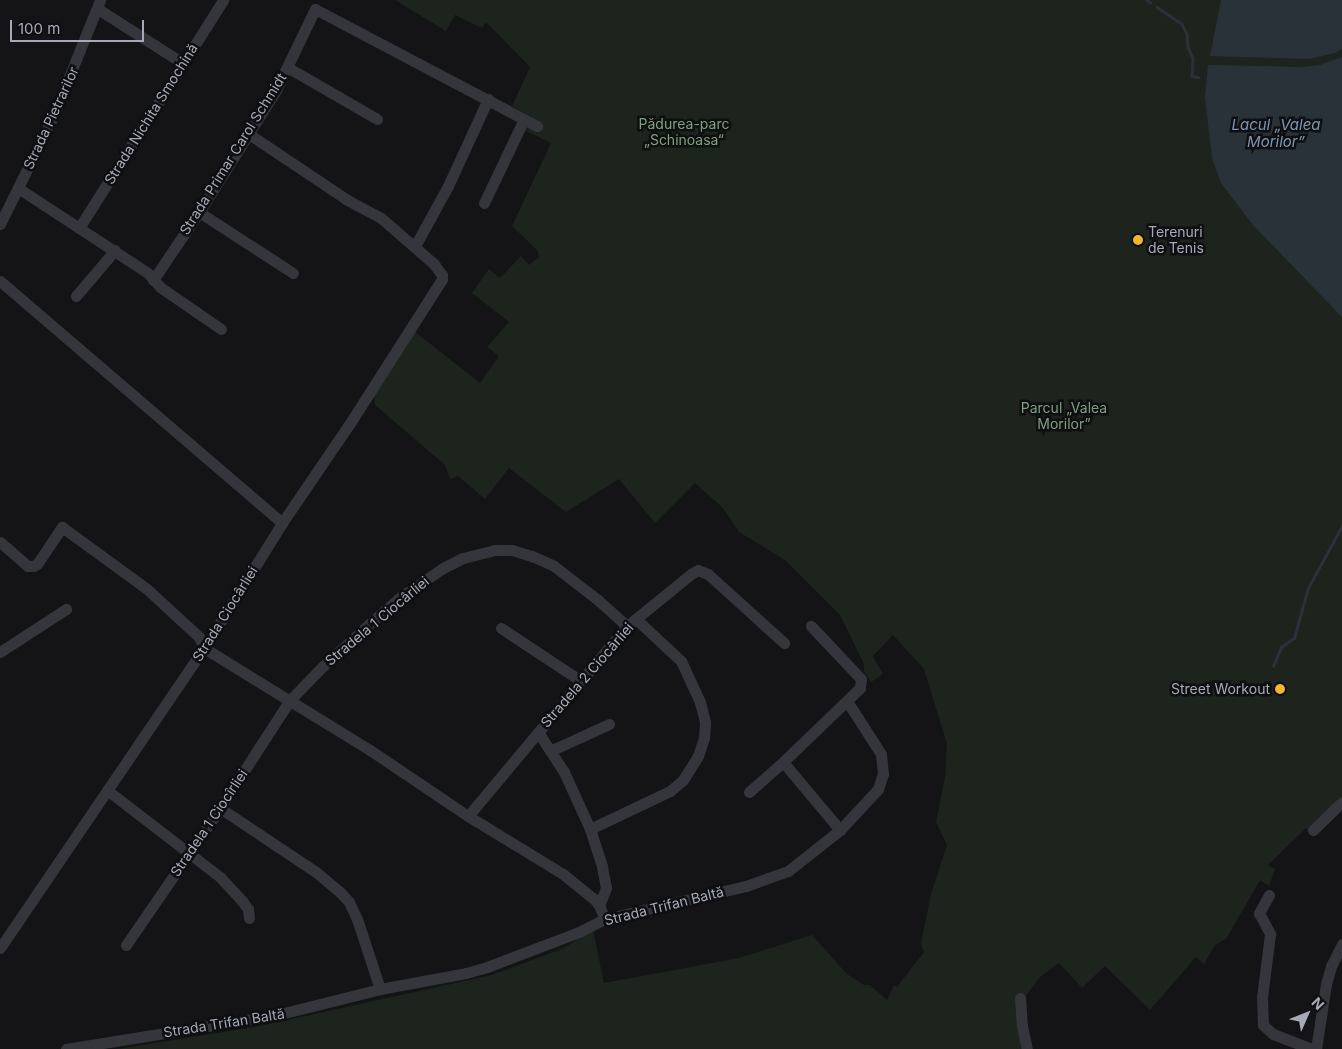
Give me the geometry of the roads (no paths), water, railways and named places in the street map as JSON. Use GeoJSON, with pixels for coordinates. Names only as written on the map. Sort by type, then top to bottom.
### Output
{"type":"FeatureCollection","features":[{"type":"Feature","properties":{"kind":"street","name":"Strada Nichita Smochină"},"geometry":{"type":"LineString","coordinates":[[79,228],[223,0]]}},
{"type":"Feature","properties":{"kind":"street","name":"Strada Pietrarilor"},"geometry":{"type":"LineString","coordinates":[[0,224],[56,111],[99,5],[184,64]]}},
{"type":"Feature","properties":{"kind":"street","name":"Strada Primar Carol Schmidt"},"geometry":{"type":"LineString","coordinates":[[153,280],[249,134],[287,68],[315,9],[537,126]]}},
{"type":"Feature","properties":{"kind":"street"},"geometry":{"type":"LineString","coordinates":[[287,68],[377,118]]}},
{"type":"Feature","properties":{"kind":"street"},"geometry":{"type":"LineString","coordinates":[[249,134],[346,199],[381,218],[414,246],[448,186],[488,99]]}},
{"type":"Feature","properties":{"kind":"street"},"geometry":{"type":"LineString","coordinates":[[484,203],[524,119]]}},
{"type":"Feature","properties":{"kind":"street"},"geometry":{"type":"LineString","coordinates":[[18,188],[115,250],[148,273],[160,287],[221,329]]}},
{"type":"Feature","properties":{"kind":"street"},"geometry":{"type":"LineString","coordinates":[[199,212],[294,273]]}},
{"type":"Feature","properties":{"kind":"street","name":"Strada Ciocârliei"},"geometry":{"type":"LineString","coordinates":[[0,948],[204,648],[282,523],[396,354],[439,286],[442,275],[434,264],[414,246]]}},
{"type":"Feature","properties":{"kind":"street"},"geometry":{"type":"LineString","coordinates":[[76,296],[115,250]]}},
{"type":"Feature","properties":{"kind":"street"},"geometry":{"type":"LineString","coordinates":[[0,281],[282,523]]}},
{"type":"Feature","properties":{"kind":"street"},"geometry":{"type":"LineString","coordinates":[[0,542],[28,566],[33,566],[37,564],[62,527],[147,589],[198,637],[204,648],[370,750],[468,816],[563,874],[599,905],[604,919]]}},
{"type":"Feature","properties":{"kind":"street","name":"Stradela 1 Ciocârliei"},"geometry":{"type":"LineString","coordinates":[[290,700],[323,666],[402,596],[443,568],[462,558],[494,550],[512,550],[532,556],[554,566],[631,623]]}},
{"type":"Feature","properties":{"kind":"street","name":"Stradela 2 Ciocârliei"},"geometry":{"type":"LineString","coordinates":[[468,816],[631,623],[698,570],[708,574],[720,584],[784,643]]}},
{"type":"Feature","properties":{"kind":"street"},"geometry":{"type":"LineString","coordinates":[[0,652],[66,608]]}},
{"type":"Feature","properties":{"kind":"street","name":"Stradela 2 Ciocârliei"},"geometry":{"type":"LineString","coordinates":[[590,828],[670,791],[683,780],[698,756],[704,738],[705,722],[700,702],[681,661],[631,623]]}},
{"type":"Feature","properties":{"kind":"street"},"geometry":{"type":"LineString","coordinates":[[749,792],[860,688],[861,678],[811,626]]}},
{"type":"Feature","properties":{"kind":"street"},"geometry":{"type":"LineString","coordinates":[[501,628],[581,681]]}},
{"type":"Feature","properties":{"kind":"street","name":"Stradela 1 Ciocîrliei"},"geometry":{"type":"LineString","coordinates":[[126,945],[220,808],[290,700]]}},
{"type":"Feature","properties":{"kind":"street","name":"Strada Trifan Baltă"},"geometry":{"type":"LineString","coordinates":[[66,1049],[276,1015],[380,989],[486,967],[572,935],[604,919],[746,886],[788,871],[840,830],[878,789],[883,774],[881,754],[847,701]]}},
{"type":"Feature","properties":{"kind":"street"},"geometry":{"type":"LineString","coordinates":[[550,751],[609,724]]}},
{"type":"Feature","properties":{"kind":"street","name":"Stradela 2 Ciocârliei"},"geometry":{"type":"LineString","coordinates":[[538,732],[564,772],[590,828],[602,867],[606,888],[599,905]]}},
{"type":"Feature","properties":{"kind":"street"},"geometry":{"type":"LineString","coordinates":[[783,762],[840,830]]}},
{"type":"Feature","properties":{"kind":"street"},"geometry":{"type":"LineString","coordinates":[[107,790],[190,852],[232,889],[248,909],[249,918]]}},
{"type":"Feature","properties":{"kind":"street"},"geometry":{"type":"LineString","coordinates":[[1313,830],[1342,802]]}},
{"type":"Feature","properties":{"kind":"street"},"geometry":{"type":"LineString","coordinates":[[220,808],[316,872],[349,902],[357,919],[380,989]]}},
{"type":"Feature","properties":{"kind":"street"},"geometry":{"type":"LineString","coordinates":[[1269,895],[1259,914],[1270,934],[1262,997],[1263,1025],[1273,1034],[1314,1049],[1326,984],[1331,966],[1342,944]]}},
{"type":"Feature","properties":{"kind":"street"},"geometry":{"type":"LineString","coordinates":[[1020,998],[1022,1026],[1027,1049]]}},
{"type":"Feature","properties":{"kind":"water"},"geometry":{"type":"Polygon","coordinates":[[[1221,0],[1342,0],[1342,49],[1335,53],[1309,59],[1210,56],[1221,0]]]}},
{"type":"Feature","properties":{"kind":"water","name":"Lacul „Valea Morilor”"},"geometry":{"type":"Polygon","coordinates":[[[1342,57],[1342,317],[1253,225],[1221,183],[1212,158],[1205,98],[1208,65],[1302,67],[1320,65],[1342,57]]]}},
{"type":"Feature","properties":{"kind":"waterway"},"geometry":{"type":"LineString","coordinates":[[1157,7],[1182,24],[1187,34],[1188,47],[1193,58],[1192,76],[1198,77]]}},
{"type":"Feature","properties":{"kind":"waterway"},"geometry":{"type":"LineString","coordinates":[[1273,666],[1281,647],[1294,638],[1308,588],[1342,526]]}},
{"type":"Feature","properties":{"kind":"place","name":"Terenuri de Tenis"},"geometry":{"type":"Point","coordinates":[1138,240]}},
{"type":"Feature","properties":{"kind":"place","name":"Street Workout"},"geometry":{"type":"Point","coordinates":[1280,689]}},
{"type":"Feature","properties":{"kind":"park label","name":"Pădurea-parc „Schinoasa“"},"geometry":{"type":"Point","coordinates":[684,132]}},
{"type":"Feature","properties":{"kind":"park label","name":"Parcul „Valea Morilor”"},"geometry":{"type":"Point","coordinates":[1064,416]}}]}
